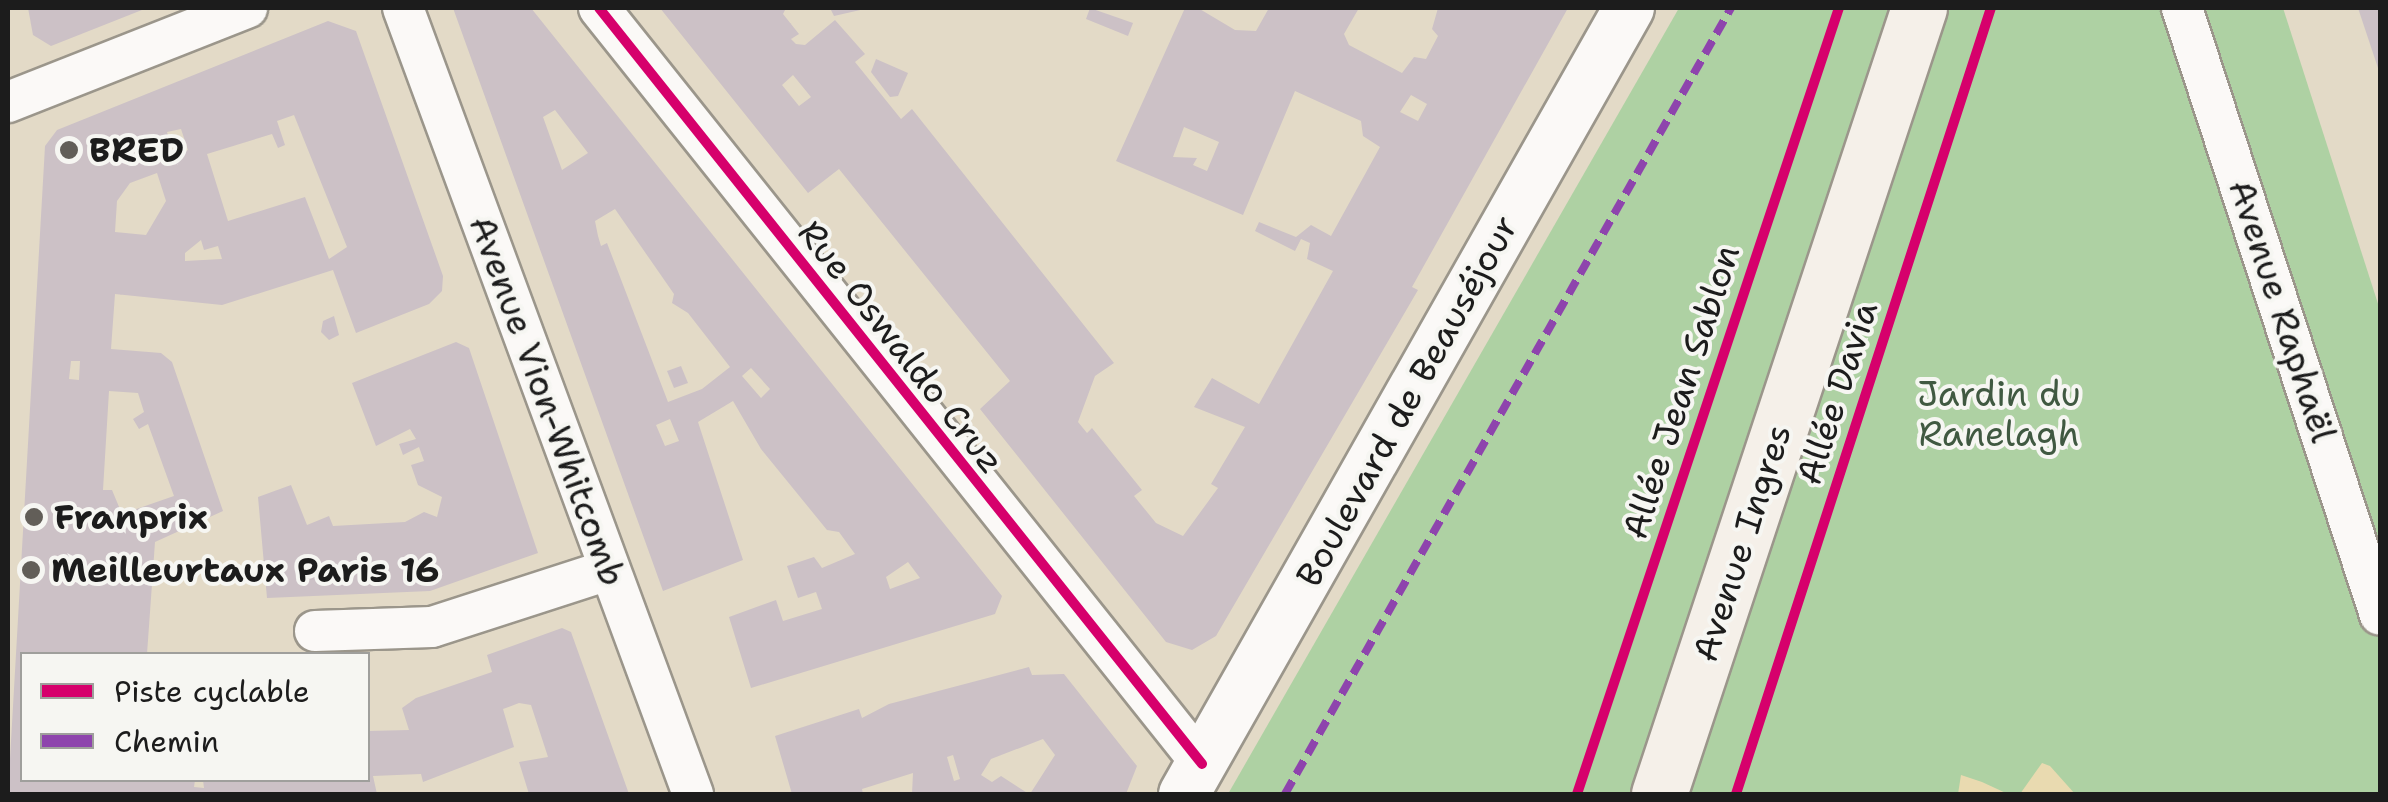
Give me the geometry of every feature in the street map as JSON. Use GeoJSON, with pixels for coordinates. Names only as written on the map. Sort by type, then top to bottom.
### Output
{"type":"FeatureCollection","features":[{"type":"Feature","properties":{"kind":"main road","name":"Avenue Ingres"},"geometry":{"type":"LineString","coordinates":[[1660,794],[1919,8]]}},
{"type":"Feature","properties":{"kind":"street"},"geometry":{"type":"LineString","coordinates":[[8,102],[247,8]]}},
{"type":"Feature","properties":{"kind":"street","name":"Avenue Vion-Whitcomb"},"geometry":{"type":"LineString","coordinates":[[403,8],[693,794]]}},
{"type":"Feature","properties":{"kind":"street","name":"Rue Oswaldo Cruz"},"geometry":{"type":"LineString","coordinates":[[599,8],[1193,779]]}},
{"type":"Feature","properties":{"kind":"street","name":"Boulevard de Beauséjour"},"geometry":{"type":"LineString","coordinates":[[1193,779],[1629,8]]}},
{"type":"Feature","properties":{"kind":"street","name":"Avenue Raphaël"},"geometry":{"type":"LineString","coordinates":[[2182,8],[2380,615]]}},
{"type":"Feature","properties":{"kind":"street"},"geometry":{"type":"LineString","coordinates":[[315,630],[432,627],[609,570]]}},
{"type":"Feature","properties":{"kind":"green space","name":"Jardin du Ranelagh"},"geometry":{"type":"Polygon","coordinates":[[[1679,8],[2283,8],[2380,310],[2380,794],[1228,794],[1679,8]]]}},
{"type":"Feature","properties":{"kind":"sand"},"geometry":{"type":"Polygon","coordinates":[[[2042,763],[2050,766],[2075,794],[2020,794],[2042,763]]]}},
{"type":"Feature","properties":{"kind":"sand"},"geometry":{"type":"Polygon","coordinates":[[[1961,775],[1982,782],[2008,794],[1958,794],[1961,775]]]}},
{"type":"Feature","properties":{"kind":"building"},"geometry":{"type":"Polygon","coordinates":[[[28,8],[147,8],[51,46],[33,35],[28,8]]]}},
{"type":"Feature","properties":{"kind":"building"},"geometry":{"type":"Polygon","coordinates":[[[453,8],[531,8],[1002,596],[995,614],[751,688],[729,617],[776,600],[783,621],[822,609],[816,592],[798,598],[787,566],[814,557],[822,568],[855,554],[839,532],[827,530],[761,449],[733,401],[698,422],[743,560],[663,591],[453,8]],[[555,110],[543,117],[562,170],[588,153],[555,110]],[[615,209],[595,221],[601,246],[607,243],[668,402],[702,389],[730,367],[688,313],[672,303],[674,294],[615,209]],[[751,368],[742,376],[761,398],[770,389],[751,368]],[[670,419],[656,425],[665,446],[679,441],[670,419]],[[908,562],[886,577],[890,589],[920,578],[908,562]]]}},
{"type":"Feature","properties":{"kind":"building"},"geometry":{"type":"Polygon","coordinates":[[[660,8],[786,8],[783,14],[799,34],[791,39],[805,45],[835,20],[865,54],[855,62],[901,119],[912,109],[1114,363],[1095,376],[1078,422],[1087,433],[1092,428],[1142,490],[1134,496],[1156,523],[1183,536],[1218,488],[1211,484],[1245,427],[1194,407],[1212,378],[1259,404],[1333,271],[1307,259],[1310,243],[1301,239],[1295,251],[1255,231],[1259,222],[1296,237],[1311,225],[1331,236],[1380,147],[1363,136],[1361,121],[1295,91],[1243,215],[1116,161],[1185,8],[1198,8],[1235,30],[1256,31],[1269,8],[1359,8],[1344,34],[1349,45],[1402,73],[1414,57],[1426,59],[1438,36],[1432,29],[1438,8],[1568,8],[1412,287],[1418,290],[1216,636],[1192,650],[1166,642],[980,409],[1010,381],[839,169],[808,193],[660,8]],[[793,75],[782,85],[799,106],[811,97],[793,75]],[[1411,95],[1400,112],[1418,121],[1427,104],[1411,95]],[[1184,127],[1173,157],[1197,158],[1193,165],[1207,171],[1219,142],[1184,127]]]}},
{"type":"Feature","properties":{"kind":"building"},"geometry":{"type":"Polygon","coordinates":[[[830,8],[869,8],[834,16],[830,8]]]}},
{"type":"Feature","properties":{"kind":"building"},"geometry":{"type":"Polygon","coordinates":[[[1090,8],[1133,23],[1128,36],[1086,19],[1090,8]]]}},
{"type":"Feature","properties":{"kind":"building"},"geometry":{"type":"Polygon","coordinates":[[[2358,8],[2380,8],[2380,74],[2358,8]]]}},
{"type":"Feature","properties":{"kind":"building"},"geometry":{"type":"Polygon","coordinates":[[[328,21],[356,31],[443,276],[442,291],[429,304],[356,333],[333,270],[222,305],[115,294],[111,349],[161,353],[172,362],[223,511],[155,542],[147,652],[20,652],[20,782],[195,782],[194,787],[204,788],[203,782],[370,782],[370,731],[409,730],[402,708],[416,698],[492,672],[487,655],[562,628],[571,632],[629,794],[529,794],[519,762],[548,757],[531,705],[519,703],[503,709],[514,747],[423,782],[421,774],[373,776],[377,794],[8,794],[45,146],[57,130],[328,21]],[[294,115],[277,121],[285,145],[278,148],[272,134],[207,154],[228,221],[305,197],[329,259],[347,247],[294,115]],[[181,129],[167,132],[174,156],[188,150],[181,129]],[[157,173],[130,183],[117,201],[115,232],[146,235],[166,201],[157,173]],[[201,240],[185,253],[185,261],[222,259],[218,246],[204,250],[201,240]],[[71,361],[69,379],[79,380],[80,361],[71,361]],[[109,391],[103,490],[112,490],[122,514],[174,496],[148,424],[139,429],[133,419],[144,412],[138,393],[109,391]]]}},
{"type":"Feature","properties":{"kind":"building"},"geometry":{"type":"Polygon","coordinates":[[[876,59],[908,73],[898,96],[890,97],[871,72],[876,59]]]}},
{"type":"Feature","properties":{"kind":"building"},"geometry":{"type":"Polygon","coordinates":[[[334,316],[339,335],[329,340],[321,332],[323,321],[334,316]]]}},
{"type":"Feature","properties":{"kind":"building"},"geometry":{"type":"Polygon","coordinates":[[[456,342],[469,348],[538,553],[430,591],[267,598],[258,497],[291,485],[307,525],[329,516],[333,526],[405,522],[424,512],[437,517],[442,497],[418,485],[411,465],[424,461],[419,447],[403,455],[399,444],[416,439],[410,429],[376,446],[352,383],[456,342]]]}},
{"type":"Feature","properties":{"kind":"building"},"geometry":{"type":"Polygon","coordinates":[[[681,366],[688,383],[674,388],[667,371],[681,366]]]}},
{"type":"Feature","properties":{"kind":"building"},"geometry":{"type":"Polygon","coordinates":[[[1029,667],[1032,675],[1064,674],[1137,766],[1126,794],[1030,794],[1055,755],[1043,739],[991,759],[981,775],[992,782],[1001,776],[1029,794],[912,794],[913,773],[862,789],[863,794],[792,794],[775,736],[859,709],[862,718],[889,704],[1029,667]],[[953,755],[947,757],[954,781],[960,779],[953,755]]]}},
{"type":"Feature","properties":{"kind":"marked path"},"geometry":{"type":"LineString","coordinates":[[1285,794],[1731,8]]}},
{"type":"Feature","properties":{"kind":"cycle path"},"geometry":{"type":"LineString","coordinates":[[599,8],[1202,764]]}},
{"type":"Feature","properties":{"kind":"cycle path","name":"Allée Jean Sablon"},"geometry":{"type":"LineString","coordinates":[[1577,794],[1839,8]]}},
{"type":"Feature","properties":{"kind":"cycle path","name":"Allée Davia"},"geometry":{"type":"LineString","coordinates":[[1736,794],[1991,8]]}},
{"type":"Feature","properties":{"kind":"place","name":"BRED"},"geometry":{"type":"Point","coordinates":[69,150]}},
{"type":"Feature","properties":{"kind":"place","name":"Franprix"},"geometry":{"type":"Point","coordinates":[34,517]}},
{"type":"Feature","properties":{"kind":"place","name":"Meilleurtaux Paris 16"},"geometry":{"type":"Point","coordinates":[31,570]}}]}
